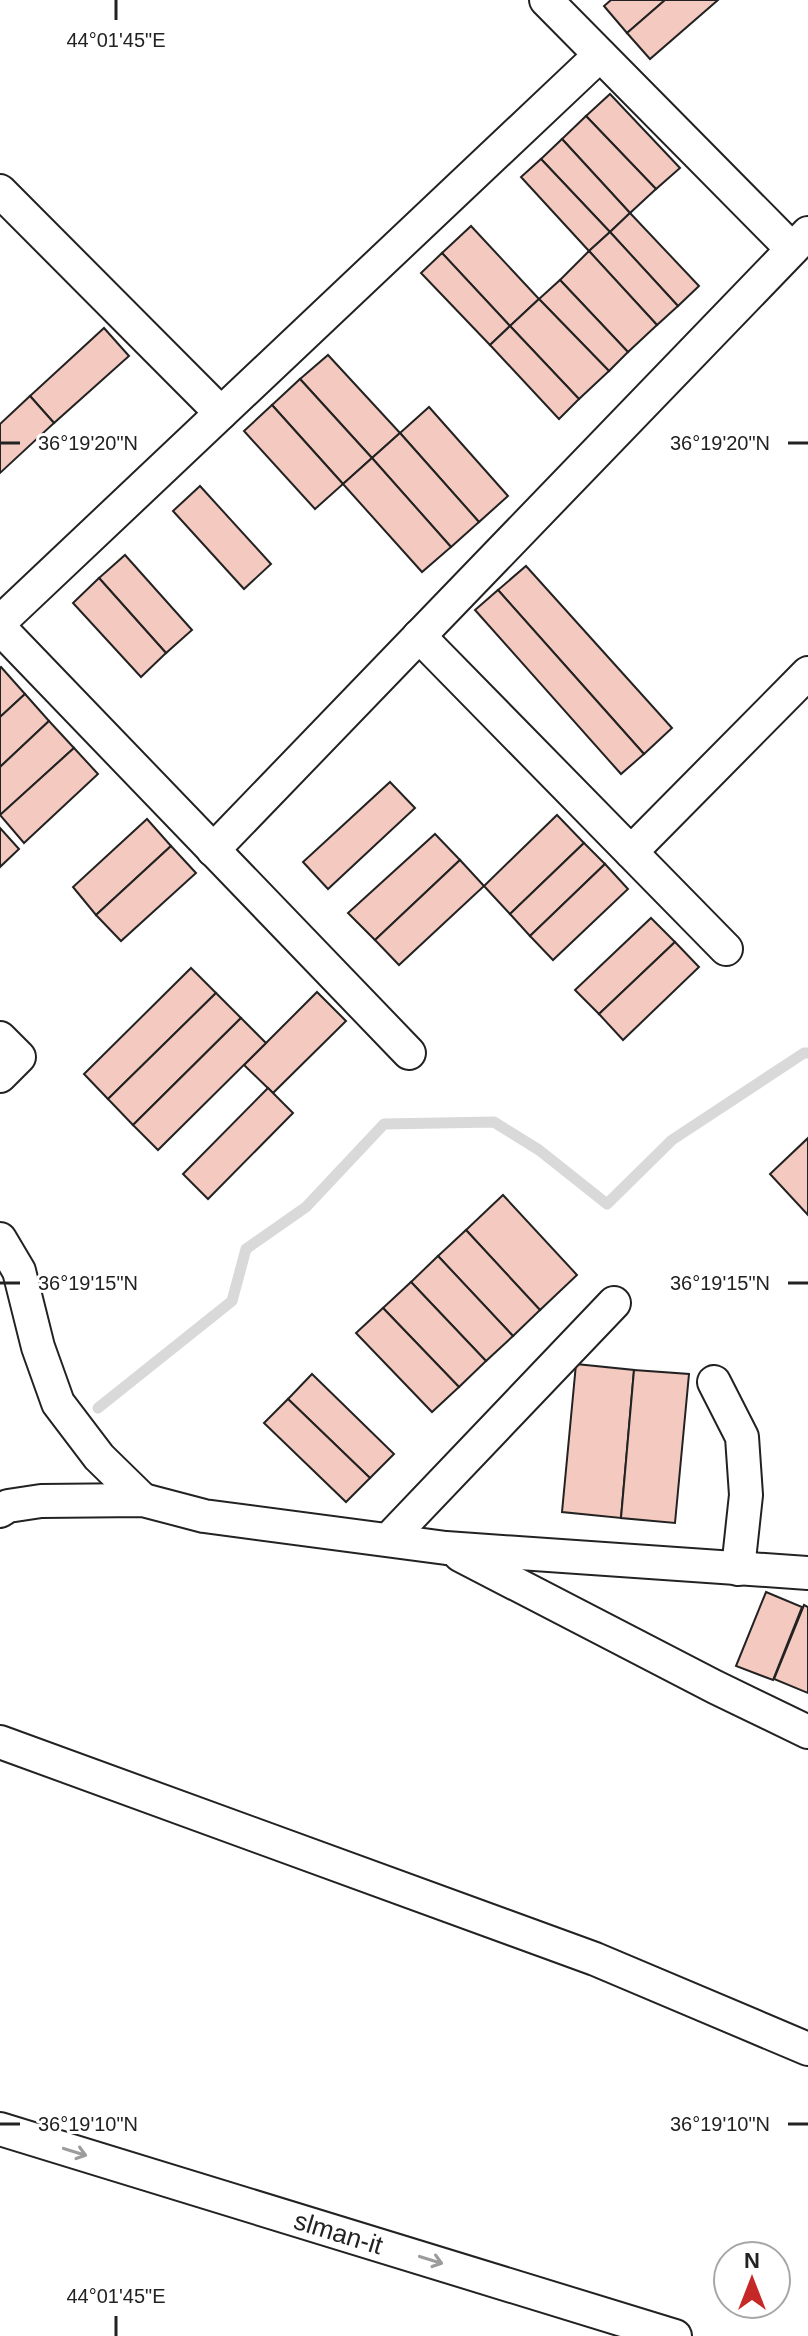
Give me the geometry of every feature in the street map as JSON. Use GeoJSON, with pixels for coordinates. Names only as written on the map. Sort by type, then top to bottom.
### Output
{"type":"FeatureCollection","features":[{"type":"Feature","properties":{"kind":"street"},"geometry":{"type":"LineString","coordinates":[[213,850],[800,241],[600,55],[546,0]]}},
{"type":"Feature","properties":{"kind":"street"},"geometry":{"type":"LineString","coordinates":[[0,622],[600,55]]}},
{"type":"Feature","properties":{"kind":"street"},"geometry":{"type":"LineString","coordinates":[[0,191],[221,413]]}},
{"type":"Feature","properties":{"kind":"street"},"geometry":{"type":"LineString","coordinates":[[0,628],[409,1053]]}},
{"type":"Feature","properties":{"kind":"street"},"geometry":{"type":"LineString","coordinates":[[419,636],[726,949]]}},
{"type":"Feature","properties":{"kind":"street"},"geometry":{"type":"LineString","coordinates":[[631,852],[808,673]]}},
{"type":"Feature","properties":{"kind":"street"},"geometry":{"type":"LineString","coordinates":[[0,1038],[19,1057],[0,1076]]}},
{"type":"Feature","properties":{"kind":"street"},"geometry":{"type":"LineString","coordinates":[[0,1239],[19,1271],[38,1347],[58,1403],[99,1457],[143,1500]]}},
{"type":"Feature","properties":{"kind":"street"},"geometry":{"type":"LineString","coordinates":[[389,1539],[614,1303]]}},
{"type":"Feature","properties":{"kind":"street"},"geometry":{"type":"LineString","coordinates":[[714,1382],[742,1437],[746,1495],[738,1569]]}},
{"type":"Feature","properties":{"kind":"street"},"geometry":{"type":"LineString","coordinates":[[0,1511],[8,1506],[41,1501],[143,1500],[204,1516],[446,1548],[808,1573]]}},
{"type":"Feature","properties":{"kind":"street"},"geometry":{"type":"LineString","coordinates":[[446,1548],[808,1732]]}},
{"type":"Feature","properties":{"kind":"street"},"geometry":{"type":"LineString","coordinates":[[0,1742],[595,1959],[808,2049]]}},
{"type":"Feature","properties":{"kind":"street","name":"slman-it"},"geometry":{"type":"LineString","coordinates":[[0,2129],[601,2325],[675,2336]]}},
{"type":"Feature","properties":{"kind":"building"},"geometry":{"type":"Polygon","coordinates":[[[611,0],[665,0],[627,33],[604,6],[611,0]]]}},
{"type":"Feature","properties":{"kind":"building"},"geometry":{"type":"Polygon","coordinates":[[[665,0],[718,0],[650,59],[627,33],[665,0]]]}},
{"type":"Feature","properties":{"kind":"building"},"geometry":{"type":"Polygon","coordinates":[[[610,94],[680,168],[656,189],[586,116],[610,94]]]}},
{"type":"Feature","properties":{"kind":"building"},"geometry":{"type":"Polygon","coordinates":[[[586,116],[656,189],[630,213],[562,139],[586,116]]]}},
{"type":"Feature","properties":{"kind":"building"},"geometry":{"type":"Polygon","coordinates":[[[562,139],[630,213],[610,232],[541,159],[562,139]]]}},
{"type":"Feature","properties":{"kind":"building"},"geometry":{"type":"Polygon","coordinates":[[[541,159],[610,232],[589,251],[521,177],[541,159]]]}},
{"type":"Feature","properties":{"kind":"building"},"geometry":{"type":"Polygon","coordinates":[[[630,213],[699,286],[678,306],[610,232],[630,213]]]}},
{"type":"Feature","properties":{"kind":"building"},"geometry":{"type":"Polygon","coordinates":[[[471,226],[539,299],[510,326],[442,253],[471,226]]]}},
{"type":"Feature","properties":{"kind":"building"},"geometry":{"type":"Polygon","coordinates":[[[610,232],[678,306],[657,325],[589,251],[610,232]]]}},
{"type":"Feature","properties":{"kind":"building"},"geometry":{"type":"Polygon","coordinates":[[[589,251],[657,325],[628,352],[560,280],[589,251]]]}},
{"type":"Feature","properties":{"kind":"building"},"geometry":{"type":"Polygon","coordinates":[[[442,253],[510,326],[490,345],[421,273],[442,253]]]}},
{"type":"Feature","properties":{"kind":"building"},"geometry":{"type":"Polygon","coordinates":[[[560,280],[628,352],[609,371],[539,299],[560,280]]]}},
{"type":"Feature","properties":{"kind":"building"},"geometry":{"type":"Polygon","coordinates":[[[539,299],[609,371],[579,399],[510,326],[539,299]]]}},
{"type":"Feature","properties":{"kind":"building"},"geometry":{"type":"Polygon","coordinates":[[[510,326],[579,399],[559,419],[490,345],[510,326]]]}},
{"type":"Feature","properties":{"kind":"building"},"geometry":{"type":"Polygon","coordinates":[[[104,328],[129,356],[54,423],[30,396],[104,328]]]}},
{"type":"Feature","properties":{"kind":"building"},"geometry":{"type":"Polygon","coordinates":[[[328,355],[400,433],[372,458],[300,379],[328,355]]]}},
{"type":"Feature","properties":{"kind":"building"},"geometry":{"type":"Polygon","coordinates":[[[300,379],[372,458],[343,484],[272,405],[300,379]]]}},
{"type":"Feature","properties":{"kind":"building"},"geometry":{"type":"Polygon","coordinates":[[[30,396],[54,423],[0,473],[0,424],[30,396]]]}},
{"type":"Feature","properties":{"kind":"building"},"geometry":{"type":"Polygon","coordinates":[[[272,405],[343,484],[315,509],[244,431],[272,405]]]}},
{"type":"Feature","properties":{"kind":"building"},"geometry":{"type":"Polygon","coordinates":[[[429,407],[508,496],[479,522],[400,433],[429,407]]]}},
{"type":"Feature","properties":{"kind":"building"},"geometry":{"type":"Polygon","coordinates":[[[400,433],[479,522],[451,547],[372,458],[400,433]]]}},
{"type":"Feature","properties":{"kind":"building"},"geometry":{"type":"Polygon","coordinates":[[[372,458],[451,547],[422,572],[343,484],[372,458]]]}},
{"type":"Feature","properties":{"kind":"building"},"geometry":{"type":"Polygon","coordinates":[[[200,486],[271,564],[244,589],[173,511],[200,486]]]}},
{"type":"Feature","properties":{"kind":"building"},"geometry":{"type":"Polygon","coordinates":[[[125,555],[192,630],[166,653],[99,578],[125,555]]]}},
{"type":"Feature","properties":{"kind":"building"},"geometry":{"type":"Polygon","coordinates":[[[526,566],[672,728],[644,754],[498,590],[526,566]]]}},
{"type":"Feature","properties":{"kind":"building"},"geometry":{"type":"Polygon","coordinates":[[[99,578],[166,653],[141,677],[73,603],[99,578]]]}},
{"type":"Feature","properties":{"kind":"building"},"geometry":{"type":"Polygon","coordinates":[[[498,590],[644,754],[621,774],[475,610],[498,590]]]}},
{"type":"Feature","properties":{"kind":"building"},"geometry":{"type":"Polygon","coordinates":[[[0,668],[25,694],[0,717],[0,668]]]}},
{"type":"Feature","properties":{"kind":"building"},"geometry":{"type":"Polygon","coordinates":[[[25,694],[49,721],[0,767],[0,717],[25,694]]]}},
{"type":"Feature","properties":{"kind":"building"},"geometry":{"type":"Polygon","coordinates":[[[49,721],[74,748],[0,815],[0,767],[49,721]]]}},
{"type":"Feature","properties":{"kind":"building"},"geometry":{"type":"Polygon","coordinates":[[[74,748],[98,774],[24,843],[0,815],[74,748]]]}},
{"type":"Feature","properties":{"kind":"building"},"geometry":{"type":"Polygon","coordinates":[[[390,782],[415,808],[328,889],[303,862],[390,782]]]}},
{"type":"Feature","properties":{"kind":"building"},"geometry":{"type":"Polygon","coordinates":[[[557,815],[584,843],[510,914],[484,886],[557,815]]]}},
{"type":"Feature","properties":{"kind":"building"},"geometry":{"type":"Polygon","coordinates":[[[147,819],[171,846],[96,915],[73,887],[147,819]]]}},
{"type":"Feature","properties":{"kind":"building"},"geometry":{"type":"Polygon","coordinates":[[[0,828],[19,849],[0,867],[0,828]]]}},
{"type":"Feature","properties":{"kind":"building"},"geometry":{"type":"Polygon","coordinates":[[[435,834],[460,860],[375,940],[348,913],[435,834]]]}},
{"type":"Feature","properties":{"kind":"building"},"geometry":{"type":"Polygon","coordinates":[[[584,843],[605,864],[530,936],[510,914],[584,843]]]}},
{"type":"Feature","properties":{"kind":"building"},"geometry":{"type":"Polygon","coordinates":[[[171,846],[196,873],[121,941],[96,915],[171,846]]]}},
{"type":"Feature","properties":{"kind":"building"},"geometry":{"type":"Polygon","coordinates":[[[460,860],[484,886],[399,965],[375,940],[460,860]]]}},
{"type":"Feature","properties":{"kind":"building"},"geometry":{"type":"Polygon","coordinates":[[[605,864],[628,889],[553,960],[530,936],[605,864]]]}},
{"type":"Feature","properties":{"kind":"building"},"geometry":{"type":"Polygon","coordinates":[[[651,918],[675,942],[599,1014],[575,990],[651,918]]]}},
{"type":"Feature","properties":{"kind":"building"},"geometry":{"type":"Polygon","coordinates":[[[675,942],[699,967],[623,1040],[599,1014],[675,942]]]}},
{"type":"Feature","properties":{"kind":"building"},"geometry":{"type":"Polygon","coordinates":[[[191,968],[216,993],[108,1099],[84,1074],[191,968]]]}},
{"type":"Feature","properties":{"kind":"building"},"geometry":{"type":"Polygon","coordinates":[[[317,992],[346,1021],[273,1093],[244,1065],[317,992]]]}},
{"type":"Feature","properties":{"kind":"building"},"geometry":{"type":"Polygon","coordinates":[[[216,993],[241,1018],[133,1125],[108,1099],[216,993]]]}},
{"type":"Feature","properties":{"kind":"building"},"geometry":{"type":"Polygon","coordinates":[[[241,1018],[266,1043],[158,1150],[133,1125],[241,1018]]]}},
{"type":"Feature","properties":{"kind":"building"},"geometry":{"type":"Polygon","coordinates":[[[268,1088],[293,1113],[208,1199],[183,1174],[268,1088]]]}},
{"type":"Feature","properties":{"kind":"building"},"geometry":{"type":"Polygon","coordinates":[[[808,1138],[808,1215],[770,1174],[808,1138]]]}},
{"type":"Feature","properties":{"kind":"building"},"geometry":{"type":"Polygon","coordinates":[[[503,1195],[577,1275],[540,1310],[466,1230],[503,1195]]]}},
{"type":"Feature","properties":{"kind":"building"},"geometry":{"type":"Polygon","coordinates":[[[466,1230],[540,1310],[513,1336],[438,1256],[466,1230]]]}},
{"type":"Feature","properties":{"kind":"building"},"geometry":{"type":"Polygon","coordinates":[[[438,1256],[513,1336],[486,1361],[411,1282],[438,1256]]]}},
{"type":"Feature","properties":{"kind":"building"},"geometry":{"type":"Polygon","coordinates":[[[411,1282],[486,1361],[459,1387],[383,1308],[411,1282]]]}},
{"type":"Feature","properties":{"kind":"building"},"geometry":{"type":"Polygon","coordinates":[[[383,1308],[459,1387],[432,1412],[356,1333],[383,1308]]]}},
{"type":"Feature","properties":{"kind":"building"},"geometry":{"type":"Polygon","coordinates":[[[576,1364],[634,1370],[621,1518],[562,1512],[576,1364]]]}},
{"type":"Feature","properties":{"kind":"building"},"geometry":{"type":"Polygon","coordinates":[[[634,1370],[689,1374],[675,1523],[621,1518],[634,1370]]]}},
{"type":"Feature","properties":{"kind":"building"},"geometry":{"type":"Polygon","coordinates":[[[312,1374],[394,1454],[370,1478],[288,1399],[312,1374]]]}},
{"type":"Feature","properties":{"kind":"building"},"geometry":{"type":"Polygon","coordinates":[[[288,1399],[370,1478],[346,1502],[264,1423],[288,1399]]]}},
{"type":"Feature","properties":{"kind":"building"},"geometry":{"type":"Polygon","coordinates":[[[766,1592],[802,1607],[773,1680],[736,1666],[766,1592]]]}},
{"type":"Feature","properties":{"kind":"building"},"geometry":{"type":"Polygon","coordinates":[[[804,1605],[808,1607],[808,1693],[774,1679],[804,1605]]]}},
{"type":"Feature","properties":{"kind":"waterway"},"geometry":{"type":"LineString","coordinates":[[98,1408],[232,1301],[246,1249],[306,1207],[384,1124],[494,1122],[539,1150],[607,1204],[672,1140],[808,1053]]}}]}
